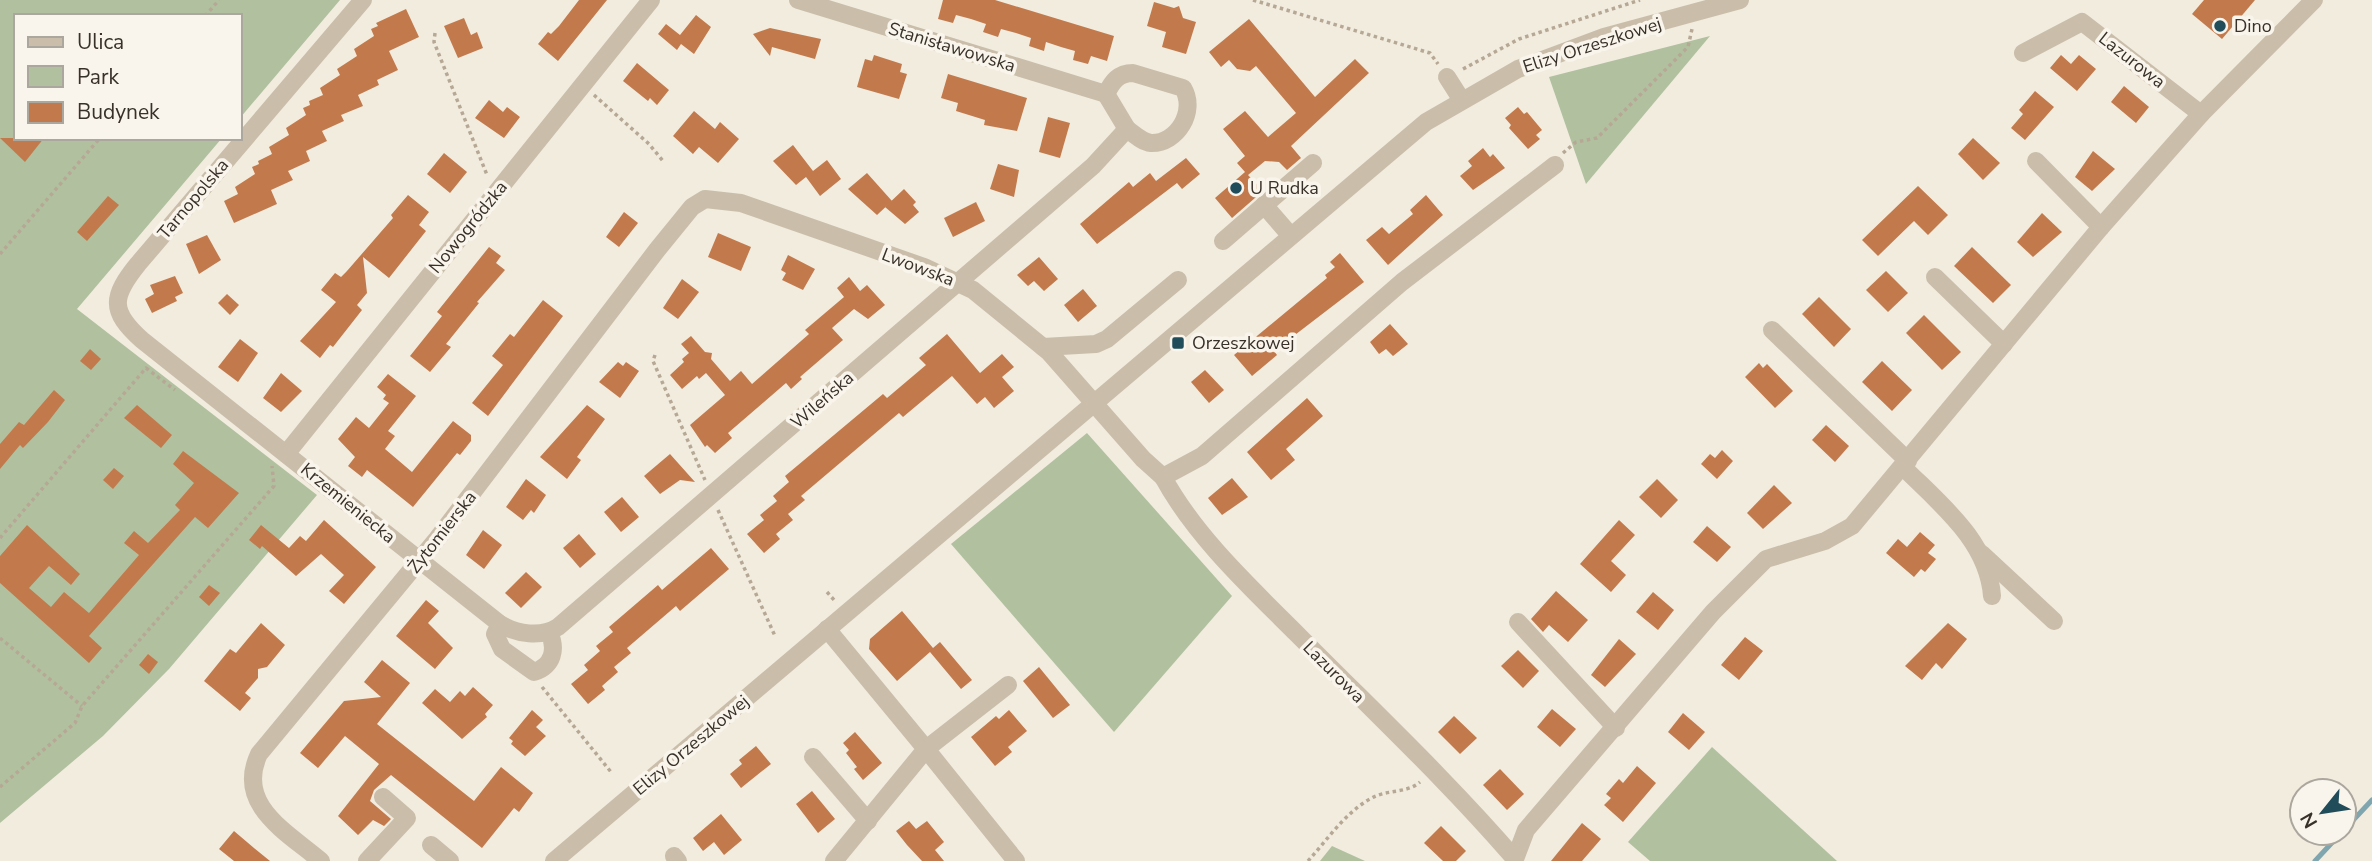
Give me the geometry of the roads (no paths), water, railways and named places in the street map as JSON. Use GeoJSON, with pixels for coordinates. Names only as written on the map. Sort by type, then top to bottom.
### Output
{"type":"FeatureCollection","features":[{"type":"Feature","properties":{"kind":"street","name":"Tarnopolska"},"geometry":{"type":"LineString","coordinates":[[142,340],[120,312],[117,304],[120,286],[363,0]]}},
{"type":"Feature","properties":{"kind":"street","name":"Nowogródzka"},"geometry":{"type":"LineString","coordinates":[[286,454],[651,0]]}},
{"type":"Feature","properties":{"kind":"street","name":"Stanisławowska"},"geometry":{"type":"LineString","coordinates":[[798,0],[1106,94]]}},
{"type":"Feature","properties":{"kind":"street","name":"Elizy Orzeszkowej"},"geometry":{"type":"LineString","coordinates":[[554,861],[1404,139],[1461,99],[1518,69],[1576,47],[1740,0]]}},
{"type":"Feature","properties":{"kind":"street","name":"Lazurowa"},"geometry":{"type":"LineString","coordinates":[[1163,477],[1173,495],[1220,554],[1433,771],[1516,860],[1526,830],[1713,612],[1766,559],[1825,541],[1852,526],[2101,227],[2202,114],[2314,0]]}},
{"type":"Feature","properties":{"kind":"street","name":"Lazurowa"},"geometry":{"type":"LineString","coordinates":[[2023,53],[2082,22],[2202,114]]}},
{"type":"Feature","properties":{"kind":"street"},"geometry":{"type":"LineString","coordinates":[[1126,73],[1183,88],[1190,105],[1188,117],[1172,134],[1153,143],[1143,141],[1127,129],[1106,94],[1112,82],[1126,73]]}},
{"type":"Feature","properties":{"kind":"street"},"geometry":{"type":"LineString","coordinates":[[1447,77],[1461,99]]}},
{"type":"Feature","properties":{"kind":"street","name":"Wileńska"},"geometry":{"type":"LineString","coordinates":[[550,632],[712,496],[1093,166],[1127,129]]}},
{"type":"Feature","properties":{"kind":"street"},"geometry":{"type":"LineString","coordinates":[[2036,161],[2101,227]]}},
{"type":"Feature","properties":{"kind":"street"},"geometry":{"type":"LineString","coordinates":[[1223,241],[1313,163]]}},
{"type":"Feature","properties":{"kind":"street"},"geometry":{"type":"LineString","coordinates":[[1095,401],[1143,459],[1163,477],[1202,456],[1402,282],[1555,165]]}},
{"type":"Feature","properties":{"kind":"street","name":"Lwowska"},"geometry":{"type":"LineString","coordinates":[[705,199],[741,203],[958,281],[1043,347],[1095,401]]}},
{"type":"Feature","properties":{"kind":"street","name":"Żytomierska"},"geometry":{"type":"LineString","coordinates":[[321,861],[267,816],[255,797],[251,778],[255,763],[298,705],[420,561],[657,250],[692,207],[705,199]]}},
{"type":"Feature","properties":{"kind":"street"},"geometry":{"type":"LineString","coordinates":[[1264,205],[1290,235]]}},
{"type":"Feature","properties":{"kind":"street"},"geometry":{"type":"LineString","coordinates":[[1935,277],[2004,344]]}},
{"type":"Feature","properties":{"kind":"street"},"geometry":{"type":"LineString","coordinates":[[1043,347],[1096,344],[1107,339],[1178,280]]}},
{"type":"Feature","properties":{"kind":"street"},"geometry":{"type":"LineString","coordinates":[[1772,330],[1905,464],[1982,554],[2054,621]]}},
{"type":"Feature","properties":{"kind":"street","name":"Krzemieniecka"},"geometry":{"type":"LineString","coordinates":[[142,340],[500,624]]}},
{"type":"Feature","properties":{"kind":"street"},"geometry":{"type":"LineString","coordinates":[[1982,554],[1992,596]]}},
{"type":"Feature","properties":{"kind":"street"},"geometry":{"type":"LineString","coordinates":[[1518,622],[1616,727]]}},
{"type":"Feature","properties":{"kind":"street"},"geometry":{"type":"LineString","coordinates":[[500,624],[518,632],[550,632],[554,642],[553,654],[546,666],[534,672],[502,649],[495,634],[500,624]]}},
{"type":"Feature","properties":{"kind":"street"},"geometry":{"type":"LineString","coordinates":[[827,629],[1016,861]]}},
{"type":"Feature","properties":{"kind":"street"},"geometry":{"type":"LineString","coordinates":[[834,861],[926,749],[1008,685]]}},
{"type":"Feature","properties":{"kind":"street"},"geometry":{"type":"LineString","coordinates":[[813,757],[868,821]]}},
{"type":"Feature","properties":{"kind":"street"},"geometry":{"type":"LineString","coordinates":[[368,861],[407,818],[383,797]]}},
{"type":"Feature","properties":{"kind":"street"},"geometry":{"type":"LineString","coordinates":[[431,845],[450,861]]}},
{"type":"Feature","properties":{"kind":"waterway"},"geometry":{"type":"LineString","coordinates":[[2358,815],[2372,800]]}},
{"type":"Feature","properties":{"kind":"waterway"},"geometry":{"type":"LineString","coordinates":[[2315,861],[2328,847]]}},
{"type":"Feature","properties":{"kind":"place","name":"Dino"},"geometry":{"type":"Point","coordinates":[2220,26]}},
{"type":"Feature","properties":{"kind":"place","name":"U Rudka"},"geometry":{"type":"Point","coordinates":[1236,188]}},
{"type":"Feature","properties":{"kind":"place","name":"Orzeszkowej"},"geometry":{"type":"Point","coordinates":[1178,343]}}]}
